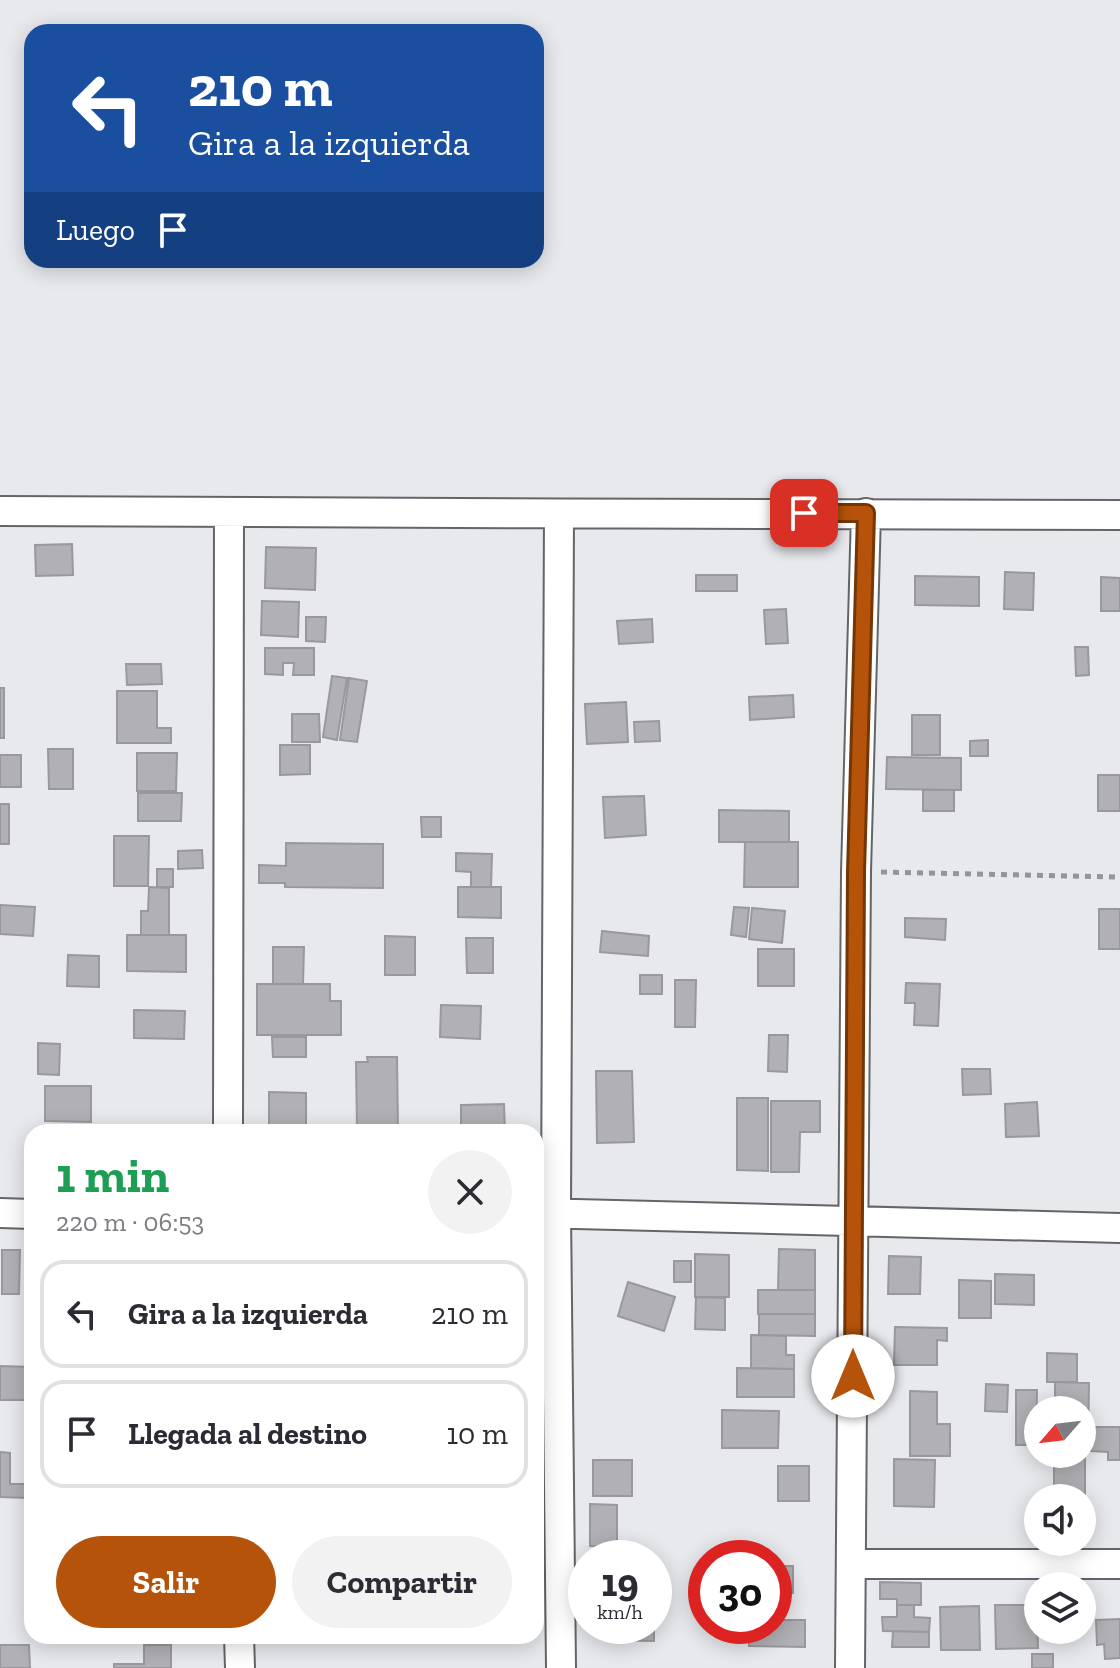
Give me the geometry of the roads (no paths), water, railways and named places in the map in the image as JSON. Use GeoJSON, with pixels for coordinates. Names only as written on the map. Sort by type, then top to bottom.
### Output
{"type":"FeatureCollection","features":[{"type":"Feature","properties":{"kind":"street"},"geometry":{"type":"LineString","coordinates":[[0,511],[1120,515]]}},
{"type":"Feature","properties":{"kind":"street"},"geometry":{"type":"LineString","coordinates":[[850,1668],[856,872],[866,513]]}},
{"type":"Feature","properties":{"kind":"street"},"geometry":{"type":"LineString","coordinates":[[228,1124],[229,514]]}},
{"type":"Feature","properties":{"kind":"street"},"geometry":{"type":"LineString","coordinates":[[559,514],[546,1213],[561,1668]]}},
{"type":"Feature","properties":{"kind":"street"},"geometry":{"type":"LineString","coordinates":[[0,1213],[24,1214]]}},
{"type":"Feature","properties":{"kind":"street"},"geometry":{"type":"LineString","coordinates":[[546,1213],[1120,1228]]}},
{"type":"Feature","properties":{"kind":"street"},"geometry":{"type":"LineString","coordinates":[[852,1564],[1120,1564]]}},
{"type":"Feature","properties":{"kind":"street"},"geometry":{"type":"LineString","coordinates":[[239,1644],[240,1668]]}}]}
